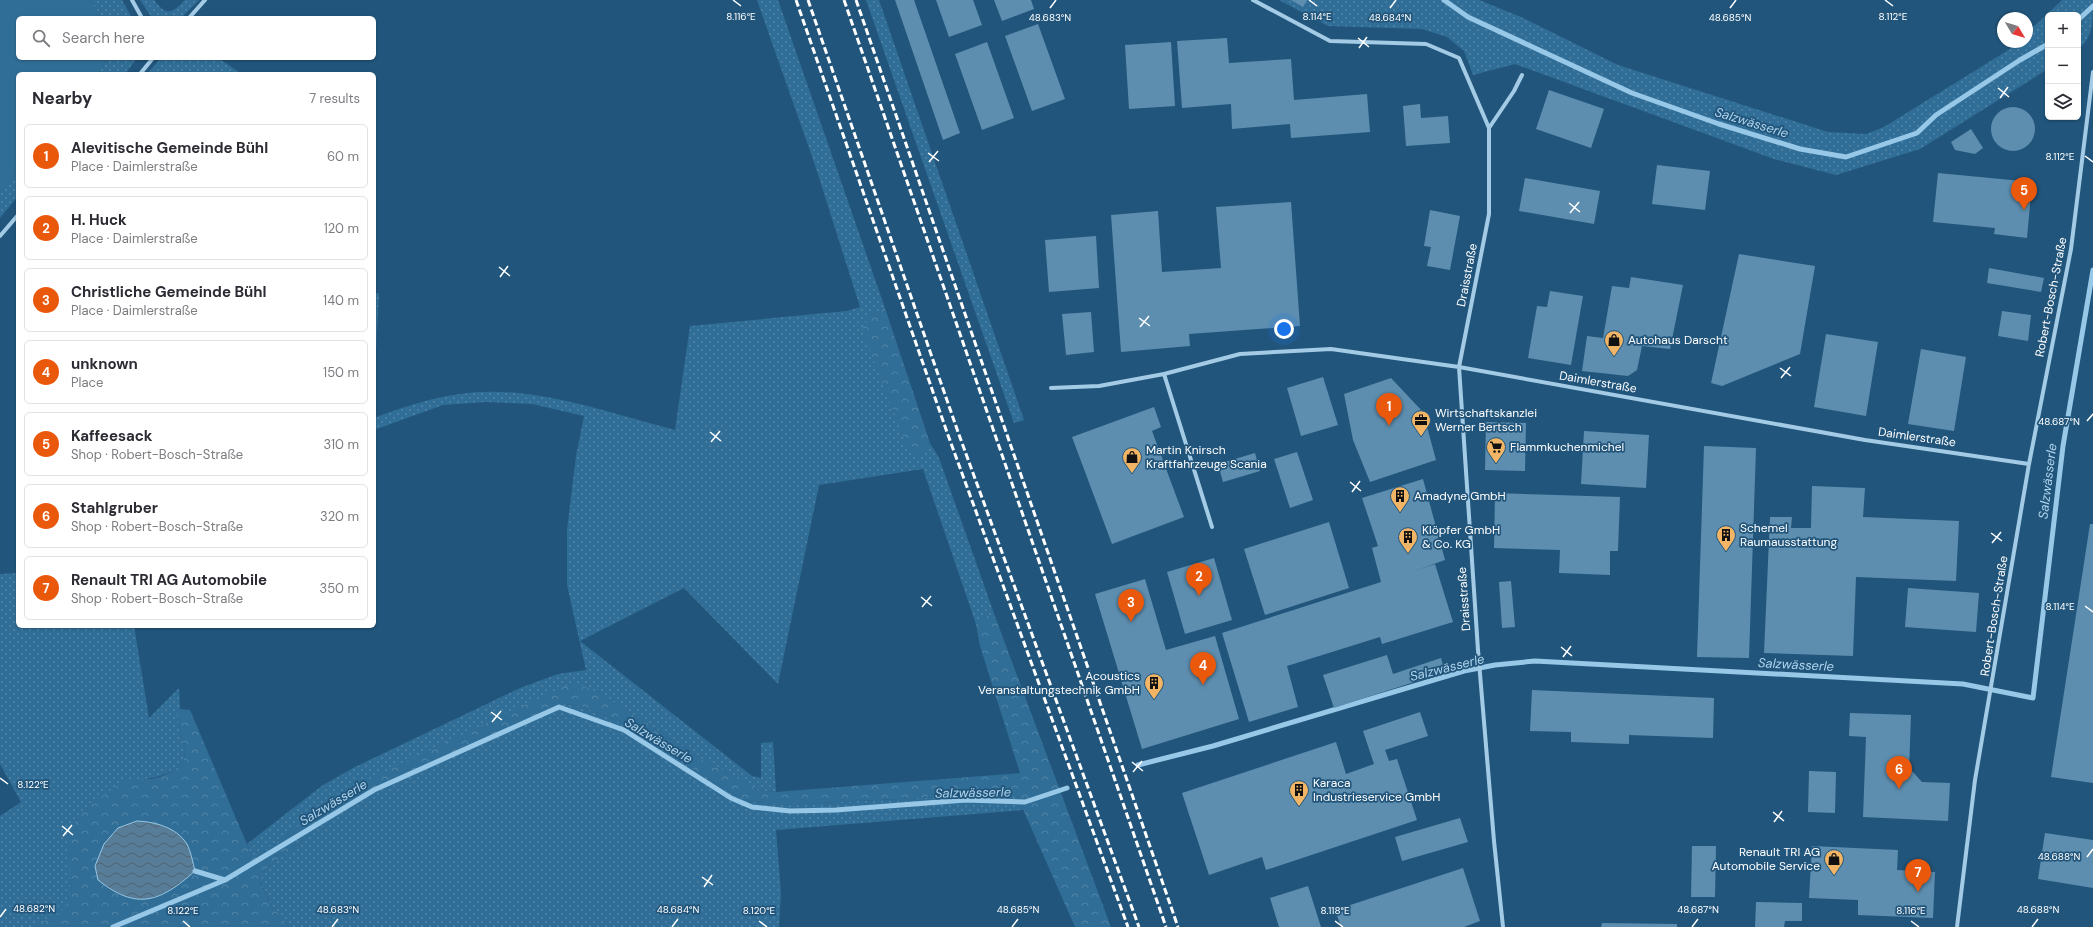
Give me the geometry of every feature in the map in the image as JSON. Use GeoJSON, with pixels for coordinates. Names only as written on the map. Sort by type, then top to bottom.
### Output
{"type":"FeatureCollection","features":[{"type":"Feature","properties":{"kind":"street"},"geometry":{"type":"LineString","coordinates":[[132,0],[141,16]]}},
{"type":"Feature","properties":{"kind":"street"},"geometry":{"type":"LineString","coordinates":[[191,16],[205,0]]}},
{"type":"Feature","properties":{"kind":"street","name":"Draisstraße"},"geometry":{"type":"LineString","coordinates":[[1253,0],[1330,40],[1426,44],[1459,58],[1489,128],[1489,214],[1459,367],[1478,650],[1494,841],[1503,927]]}},
{"type":"Feature","properties":{"kind":"street"},"geometry":{"type":"LineString","coordinates":[[142,72],[152,60]]}},
{"type":"Feature","properties":{"kind":"street","name":"Robert-Bosch-Straße"},"geometry":{"type":"LineString","coordinates":[[1957,927],[1975,780],[1989,709],[2029,464],[2070,249],[2093,72]]}},
{"type":"Feature","properties":{"kind":"street"},"geometry":{"type":"LineString","coordinates":[[1489,128],[1514,92],[1522,75]]}},
{"type":"Feature","properties":{"kind":"street"},"geometry":{"type":"LineString","coordinates":[[0,236],[16,218]]}},
{"type":"Feature","properties":{"kind":"street","name":"Daimlerstraße"},"geometry":{"type":"LineString","coordinates":[[1051,388],[1099,386],[1164,374],[1240,354],[1331,349],[1459,367],[1857,438],[2029,464]]}},
{"type":"Feature","properties":{"kind":"street"},"geometry":{"type":"LineString","coordinates":[[1164,374],[1212,527]]}},
{"type":"Feature","properties":{"kind":"green space"},"geometry":{"type":"Polygon","coordinates":[[[0,0],[90,0],[100,16],[16,16],[16,60],[106,60],[99,72],[16,72],[16,172],[0,192],[0,0]]]}},
{"type":"Feature","properties":{"kind":"green space"},"geometry":{"type":"Polygon","coordinates":[[[90,0],[122,0],[131,16],[100,16],[90,0]]]}},
{"type":"Feature","properties":{"kind":"green space"},"geometry":{"type":"Polygon","coordinates":[[[140,0],[154,0],[162,9],[169,11],[176,8],[185,0],[199,0],[183,16],[151,16],[140,0]]]}},
{"type":"Feature","properties":{"kind":"green space"},"geometry":{"type":"Polygon","coordinates":[[[757,0],[778,0],[885,308],[869,316],[917,455],[930,443],[939,458],[996,619],[987,615],[976,624],[923,469],[819,485],[778,684],[684,588],[580,641],[752,776],[761,778],[761,743],[773,742],[776,792],[758,790],[700,758],[598,692],[357,785],[257,856],[252,856],[247,844],[323,785],[355,767],[520,688],[558,674],[586,670],[567,585],[567,530],[576,456],[584,416],[532,404],[485,402],[443,405],[376,429],[376,417],[404,407],[451,395],[499,392],[542,396],[587,406],[675,430],[690,326],[847,311],[860,307],[815,165],[757,0]]]}},
{"type":"Feature","properties":{"kind":"green space"},"geometry":{"type":"Polygon","coordinates":[[[866,0],[879,0],[1024,420],[1014,423],[866,0]]]}},
{"type":"Feature","properties":{"kind":"green space"},"geometry":{"type":"Polygon","coordinates":[[[1279,0],[1479,0],[1521,17],[1618,65],[1828,132],[1866,134],[1884,127],[2011,48],[2033,48],[2033,27],[2045,16],[2045,71],[1920,149],[1836,175],[1774,159],[1515,64],[1473,75],[1464,51],[1447,37],[1422,29],[1328,26],[1279,0]]]}},
{"type":"Feature","properties":{"kind":"green space"},"geometry":{"type":"Polygon","coordinates":[[[2062,0],[2093,0],[2091,29],[2087,40],[2081,47],[2081,12],[2049,12],[2062,0]]]}},
{"type":"Feature","properties":{"kind":"green space"},"geometry":{"type":"Polygon","coordinates":[[[106,60],[136,60],[126,72],[99,72],[106,60]]]}},
{"type":"Feature","properties":{"kind":"green space"},"geometry":{"type":"Polygon","coordinates":[[[159,60],[221,60],[239,72],[149,72],[159,60]]]}},
{"type":"Feature","properties":{"kind":"green space"},"geometry":{"type":"Polygon","coordinates":[[[16,172],[16,198],[0,218],[0,192],[16,172]]]}},
{"type":"Feature","properties":{"kind":"green space"},"geometry":{"type":"Polygon","coordinates":[[[376,293],[379,294],[376,353],[376,293]]]}},
{"type":"Feature","properties":{"kind":"green space"},"geometry":{"type":"Polygon","coordinates":[[[885,308],[930,443],[917,455],[908,449],[862,330],[869,316],[885,308]]]}},
{"type":"Feature","properties":{"kind":"green space"},"geometry":{"type":"Polygon","coordinates":[[[16,573],[16,628],[134,628],[149,718],[179,688],[180,709],[177,716],[185,751],[183,763],[176,768],[152,778],[130,780],[69,838],[71,898],[65,908],[52,919],[31,927],[0,927],[0,816],[21,802],[0,764],[0,574],[16,573]]]}},
{"type":"Feature","properties":{"kind":"green space"},"geometry":{"type":"Polygon","coordinates":[[[987,615],[996,619],[1111,927],[1075,927],[1018,798],[1014,793],[782,805],[748,801],[726,790],[622,723],[584,707],[569,704],[367,796],[323,824],[264,871],[260,882],[273,908],[290,927],[31,927],[58,914],[65,907],[69,899],[69,841],[71,828],[77,819],[90,806],[116,786],[132,779],[151,779],[160,777],[183,763],[185,751],[177,716],[180,709],[190,710],[252,856],[257,856],[357,785],[562,687],[579,685],[598,692],[700,758],[758,790],[776,792],[1020,773],[980,646],[976,624],[987,615]]]}},
{"type":"Feature","properties":{"kind":"green space"},"geometry":{"type":"Polygon","coordinates":[[[569,704],[584,707],[622,723],[726,790],[748,801],[782,805],[1014,793],[1023,810],[776,830],[781,893],[779,927],[290,927],[273,908],[260,881],[264,871],[323,824],[367,796],[569,704]]]}},
{"type":"Feature","properties":{"kind":"water"},"geometry":{"type":"Polygon","coordinates":[[[137,821],[165,826],[177,833],[187,844],[195,871],[171,890],[159,896],[148,899],[137,899],[125,896],[112,890],[98,880],[95,866],[104,844],[118,828],[137,821]]]}},
{"type":"Feature","properties":{"kind":"building"},"geometry":{"type":"Polygon","coordinates":[[[895,0],[914,0],[960,133],[943,140],[895,0]]]}},
{"type":"Feature","properties":{"kind":"building"},"geometry":{"type":"Polygon","coordinates":[[[936,0],[973,0],[982,25],[949,37],[936,0]]]}},
{"type":"Feature","properties":{"kind":"building"},"geometry":{"type":"Polygon","coordinates":[[[994,0],[1031,0],[1034,9],[1002,21],[994,0]]]}},
{"type":"Feature","properties":{"kind":"building"},"geometry":{"type":"Polygon","coordinates":[[[1291,0],[1307,0],[1303,7],[1291,0]]]}},
{"type":"Feature","properties":{"kind":"building"},"geometry":{"type":"Polygon","coordinates":[[[1038,24],[1065,99],[1032,111],[1005,36],[1038,24]]]}},
{"type":"Feature","properties":{"kind":"building"},"geometry":{"type":"Polygon","coordinates":[[[1227,38],[1229,63],[1291,59],[1294,100],[1367,94],[1370,132],[1291,138],[1290,124],[1232,129],[1231,104],[1182,108],[1177,41],[1227,38]]]}},
{"type":"Feature","properties":{"kind":"building"},"geometry":{"type":"Polygon","coordinates":[[[987,42],[1014,118],[982,130],[955,54],[987,42]]]}},
{"type":"Feature","properties":{"kind":"building"},"geometry":{"type":"Polygon","coordinates":[[[1171,42],[1175,106],[1129,109],[1125,45],[1171,42]]]}},
{"type":"Feature","properties":{"kind":"building"},"geometry":{"type":"Polygon","coordinates":[[[1549,90],[1604,109],[1591,148],[1536,129],[1549,90]]]}},
{"type":"Feature","properties":{"kind":"building"},"geometry":{"type":"Polygon","coordinates":[[[1420,104],[1421,118],[1448,116],[1450,143],[1406,146],[1403,106],[1420,104]]]}},
{"type":"Feature","properties":{"kind":"building"},"geometry":{"type":"Polygon","coordinates":[[[2013,107],[2025,111],[2031,117],[2035,129],[2031,141],[2025,147],[2013,151],[2001,147],[1995,141],[1991,129],[1995,117],[2001,111],[2013,107]]]}},
{"type":"Feature","properties":{"kind":"building"},"geometry":{"type":"Polygon","coordinates":[[[1971,129],[1983,148],[1975,154],[1955,150],[1951,142],[1971,129]]]}},
{"type":"Feature","properties":{"kind":"building"},"geometry":{"type":"Polygon","coordinates":[[[1657,165],[1710,171],[1705,210],[1652,204],[1657,165]]]}},
{"type":"Feature","properties":{"kind":"building"},"geometry":{"type":"Polygon","coordinates":[[[1938,173],[2032,182],[2027,238],[1994,234],[1995,228],[1933,222],[1938,173]]]}},
{"type":"Feature","properties":{"kind":"building"},"geometry":{"type":"Polygon","coordinates":[[[1525,178],[1600,191],[1594,224],[1519,211],[1525,178]]]}},
{"type":"Feature","properties":{"kind":"building"},"geometry":{"type":"Polygon","coordinates":[[[1291,202],[1300,326],[1189,334],[1190,346],[1121,352],[1111,215],[1158,211],[1162,272],[1221,268],[1216,207],[1291,202]]]}},
{"type":"Feature","properties":{"kind":"building"},"geometry":{"type":"Polygon","coordinates":[[[1430,210],[1460,216],[1450,270],[1427,266],[1431,247],[1424,246],[1430,210]]]}},
{"type":"Feature","properties":{"kind":"building"},"geometry":{"type":"Polygon","coordinates":[[[1096,236],[1099,288],[1049,292],[1045,240],[1096,236]]]}},
{"type":"Feature","properties":{"kind":"building"},"geometry":{"type":"Polygon","coordinates":[[[1739,254],[1815,266],[1800,354],[1722,386],[1711,383],[1739,254]]]}},
{"type":"Feature","properties":{"kind":"building"},"geometry":{"type":"Polygon","coordinates":[[[1989,268],[2044,278],[2041,292],[1987,283],[1989,268]]]}},
{"type":"Feature","properties":{"kind":"building"},"geometry":{"type":"Polygon","coordinates":[[[1631,277],[1683,285],[1670,349],[1642,346],[1637,370],[1628,376],[1582,371],[1587,336],[1603,338],[1612,286],[1629,288],[1631,277]]]}},
{"type":"Feature","properties":{"kind":"building"},"geometry":{"type":"Polygon","coordinates":[[[1550,291],[1583,296],[1571,365],[1528,358],[1537,306],[1547,307],[1550,291]]]}},
{"type":"Feature","properties":{"kind":"building"},"geometry":{"type":"Polygon","coordinates":[[[2002,311],[2031,315],[2028,341],[1998,336],[2002,311]]]}},
{"type":"Feature","properties":{"kind":"building"},"geometry":{"type":"Polygon","coordinates":[[[1091,312],[1094,352],[1066,355],[1062,314],[1091,312]]]}},
{"type":"Feature","properties":{"kind":"building"},"geometry":{"type":"Polygon","coordinates":[[[1826,334],[1878,342],[1866,416],[1814,407],[1826,334]]]}},
{"type":"Feature","properties":{"kind":"building"},"geometry":{"type":"Polygon","coordinates":[[[1921,349],[1966,357],[1954,431],[1908,424],[1921,349]]]}},
{"type":"Feature","properties":{"kind":"building"},"geometry":{"type":"Polygon","coordinates":[[[1323,377],[1338,425],[1301,436],[1287,388],[1323,377]]]}},
{"type":"Feature","properties":{"kind":"building"},"geometry":{"type":"Polygon","coordinates":[[[1391,378],[1423,412],[1436,460],[1370,482],[1353,440],[1344,394],[1391,378]]]}},
{"type":"Feature","properties":{"kind":"building"},"geometry":{"type":"Polygon","coordinates":[[[1154,407],[1161,427],[1152,431],[1184,517],[1112,544],[1072,437],[1154,407]]]}},
{"type":"Feature","properties":{"kind":"building"},"geometry":{"type":"Polygon","coordinates":[[[1486,422],[1526,423],[1525,471],[1485,470],[1486,422]]]}},
{"type":"Feature","properties":{"kind":"building"},"geometry":{"type":"Polygon","coordinates":[[[1584,431],[1649,435],[1646,488],[1581,484],[1584,431]]]}},
{"type":"Feature","properties":{"kind":"building","name":"Schemel Raumausstattung"},"geometry":{"type":"Polygon","coordinates":[[[1704,446],[1756,448],[1749,658],[1697,657],[1704,446]]]}},
{"type":"Feature","properties":{"kind":"building"},"geometry":{"type":"Polygon","coordinates":[[[1297,452],[1313,500],[1290,508],[1274,459],[1297,452]]]}},
{"type":"Feature","properties":{"kind":"building"},"geometry":{"type":"Polygon","coordinates":[[[1255,453],[1260,471],[1223,482],[1218,464],[1255,453]]]}},
{"type":"Feature","properties":{"kind":"building"},"geometry":{"type":"Polygon","coordinates":[[[1423,479],[1445,560],[1414,571],[1435,564],[1453,622],[1382,644],[1380,637],[1287,666],[1298,707],[1249,722],[1222,633],[1381,582],[1372,548],[1378,546],[1362,498],[1423,479]]]}},
{"type":"Feature","properties":{"kind":"building"},"geometry":{"type":"Polygon","coordinates":[[[1812,486],[1865,488],[1863,517],[1959,521],[1956,581],[1856,577],[1853,656],[1764,653],[1770,517],[1792,517],[1791,528],[1811,528],[1812,486]]]}},
{"type":"Feature","properties":{"kind":"building"},"geometry":{"type":"Polygon","coordinates":[[[1495,493],[1620,497],[1618,551],[1610,551],[1610,575],[1559,573],[1560,550],[1494,548],[1495,493]]]}},
{"type":"Feature","properties":{"kind":"building"},"geometry":{"type":"Polygon","coordinates":[[[1329,522],[1349,588],[1265,615],[1244,549],[1329,522]]]}},
{"type":"Feature","properties":{"kind":"building"},"geometry":{"type":"Polygon","coordinates":[[[2090,524],[2093,524],[2093,783],[2051,777],[2090,524]]]}},
{"type":"Feature","properties":{"kind":"building"},"geometry":{"type":"Polygon","coordinates":[[[1214,558],[1232,620],[1185,634],[1167,572],[1214,558]]]}},
{"type":"Feature","properties":{"kind":"building"},"geometry":{"type":"Polygon","coordinates":[[[1145,579],[1166,650],[1215,636],[1239,719],[1142,749],[1095,594],[1145,579]]]}},
{"type":"Feature","properties":{"kind":"building"},"geometry":{"type":"Polygon","coordinates":[[[1511,581],[1515,627],[1502,628],[1499,582],[1511,581]]]}},
{"type":"Feature","properties":{"kind":"building"},"geometry":{"type":"Polygon","coordinates":[[[1908,588],[1979,593],[1976,632],[1905,627],[1908,588]]]}},
{"type":"Feature","properties":{"kind":"building"},"geometry":{"type":"Polygon","coordinates":[[[1387,655],[1393,674],[1441,658],[1445,672],[1334,708],[1323,675],[1387,655]]]}},
{"type":"Feature","properties":{"kind":"building"},"geometry":{"type":"Polygon","coordinates":[[[1532,690],[1714,698],[1713,738],[1629,735],[1629,744],[1571,742],[1571,732],[1530,731],[1532,690]]]}},
{"type":"Feature","properties":{"kind":"building","name":"Karaca Industrieservice GmbH"},"geometry":{"type":"Polygon","coordinates":[[[1420,712],[1428,736],[1385,750],[1389,761],[1397,759],[1417,820],[1266,870],[1262,857],[1209,875],[1182,793],[1336,742],[1346,774],[1374,764],[1363,731],[1420,712]]]}},
{"type":"Feature","properties":{"kind":"building"},"geometry":{"type":"Polygon","coordinates":[[[1850,713],[1911,715],[1909,771],[1912,771],[1922,782],[1950,783],[1948,821],[1863,817],[1866,737],[1849,736],[1850,713]]]}},
{"type":"Feature","properties":{"kind":"building"},"geometry":{"type":"Polygon","coordinates":[[[1809,771],[1836,772],[1835,813],[1808,812],[1809,771]]]}},
{"type":"Feature","properties":{"kind":"building"},"geometry":{"type":"Polygon","coordinates":[[[1460,818],[1468,842],[1402,861],[1395,837],[1460,818]]]}},
{"type":"Feature","properties":{"kind":"building"},"geometry":{"type":"Polygon","coordinates":[[[2045,833],[2093,840],[2093,888],[2038,879],[2045,833]]]}},
{"type":"Feature","properties":{"kind":"building"},"geometry":{"type":"Polygon","coordinates":[[[1692,846],[1716,846],[1715,897],[1691,897],[1692,846]]]}},
{"type":"Feature","properties":{"kind":"building"},"geometry":{"type":"Polygon","coordinates":[[[1812,846],[1898,850],[1897,870],[1935,872],[1933,918],[1858,915],[1858,900],[1809,898],[1812,846]]]}},
{"type":"Feature","properties":{"kind":"building"},"geometry":{"type":"Polygon","coordinates":[[[1463,868],[1480,921],[1464,927],[1341,927],[1335,910],[1463,868]]]}},
{"type":"Feature","properties":{"kind":"building"},"geometry":{"type":"Polygon","coordinates":[[[1308,886],[1321,927],[1279,927],[1270,898],[1308,886]]]}},
{"type":"Feature","properties":{"kind":"building"},"geometry":{"type":"Polygon","coordinates":[[[1756,902],[1802,903],[1802,921],[1785,921],[1784,927],[1755,927],[1756,902]]]}},
{"type":"Feature","properties":{"kind":"building"},"geometry":{"type":"Polygon","coordinates":[[[1602,923],[1677,924],[1677,927],[1601,927],[1602,923]]]}},
{"type":"Feature","properties":{"kind":"waterway","name":"Salzwässerle"},"geometry":{"type":"LineString","coordinates":[[1444,0],[1468,17],[1632,93],[1719,124],[1800,149],[1846,157],[1917,133],[1936,115],[2020,60],[2045,46]]}},
{"type":"Feature","properties":{"kind":"waterway","name":"Salzwässerle"},"geometry":{"type":"LineString","coordinates":[[2081,17],[2093,6]]}},
{"type":"Feature","properties":{"kind":"waterway","name":"Salzwässerle"},"geometry":{"type":"LineString","coordinates":[[1138,765],[1213,746],[1464,671],[1495,665],[1535,661],[1963,684],[2033,698],[2063,446],[2093,270]]}},
{"type":"Feature","properties":{"kind":"waterway","name":"Salzwässerle"},"geometry":{"type":"LineString","coordinates":[[113,927],[225,880],[374,790],[559,707],[624,730],[731,798],[752,807],[790,811],[836,810],[966,800],[1025,802],[1067,788]]}},
{"type":"Feature","properties":{"kind":"waterway","name":"Salzwässerle"},"geometry":{"type":"LineString","coordinates":[[195,871],[225,880]]}},
{"type":"Feature","properties":{"kind":"railway"},"geometry":{"type":"LineString","coordinates":[[796,0],[948,435],[1128,927]]}},
{"type":"Feature","properties":{"kind":"railway"},"geometry":{"type":"LineString","coordinates":[[808,0],[958,432],[1139,927]]}},
{"type":"Feature","properties":{"kind":"railway"},"geometry":{"type":"LineString","coordinates":[[844,0],[1166,927]]}},
{"type":"Feature","properties":{"kind":"railway"},"geometry":{"type":"LineString","coordinates":[[856,0],[1178,927]]}},
{"type":"Feature","properties":{"kind":"place","name":"Kaffeesack"},"geometry":{"type":"Point","coordinates":[2024,210]}},
{"type":"Feature","properties":{"kind":"place","name":"Autohaus Darscht"},"geometry":{"type":"Point","coordinates":[1614,357]}},
{"type":"Feature","properties":{"kind":"place","name":"Alevitische Gemeinde Bühl"},"geometry":{"type":"Point","coordinates":[1389,426]}},
{"type":"Feature","properties":{"kind":"place","name":"Wirtschaftskanzlei Werner Bertsch"},"geometry":{"type":"Point","coordinates":[1421,437]}},
{"type":"Feature","properties":{"kind":"place","name":"Flammkuchenmichel"},"geometry":{"type":"Point","coordinates":[1496,464]}},
{"type":"Feature","properties":{"kind":"place","name":"Martin Knirsch Kraftfahrzeuge Scania"},"geometry":{"type":"Point","coordinates":[1132,474]}},
{"type":"Feature","properties":{"kind":"place","name":"Amadyne GmbH"},"geometry":{"type":"Point","coordinates":[1400,513]}},
{"type":"Feature","properties":{"kind":"place","name":"Schemel Raumausstattung"},"geometry":{"type":"Point","coordinates":[1726,552]}},
{"type":"Feature","properties":{"kind":"place","name":"Klöpfer GmbH & Co. KG"},"geometry":{"type":"Point","coordinates":[1408,554]}},
{"type":"Feature","properties":{"kind":"place","name":"H. Huck"},"geometry":{"type":"Point","coordinates":[1199,596]}},
{"type":"Feature","properties":{"kind":"place","name":"Christliche Gemeinde Bühl"},"geometry":{"type":"Point","coordinates":[1131,622]}},
{"type":"Feature","properties":{"kind":"place","name":"unknown"},"geometry":{"type":"Point","coordinates":[1203,685]}},
{"type":"Feature","properties":{"kind":"place","name":"Acoustics Veranstaltungstechnik GmbH"},"geometry":{"type":"Point","coordinates":[1154,700]}},
{"type":"Feature","properties":{"kind":"place","name":"Stahlgruber"},"geometry":{"type":"Point","coordinates":[1899,789]}},
{"type":"Feature","properties":{"kind":"place","name":"Karaca Industrieservice GmbH"},"geometry":{"type":"Point","coordinates":[1299,807]}},
{"type":"Feature","properties":{"kind":"place","name":"Renault TRI AG Automobile Service"},"geometry":{"type":"Point","coordinates":[1834,876]}},
{"type":"Feature","properties":{"kind":"place","name":"Renault TRI AG Automobile"},"geometry":{"type":"Point","coordinates":[1918,892]}}]}
